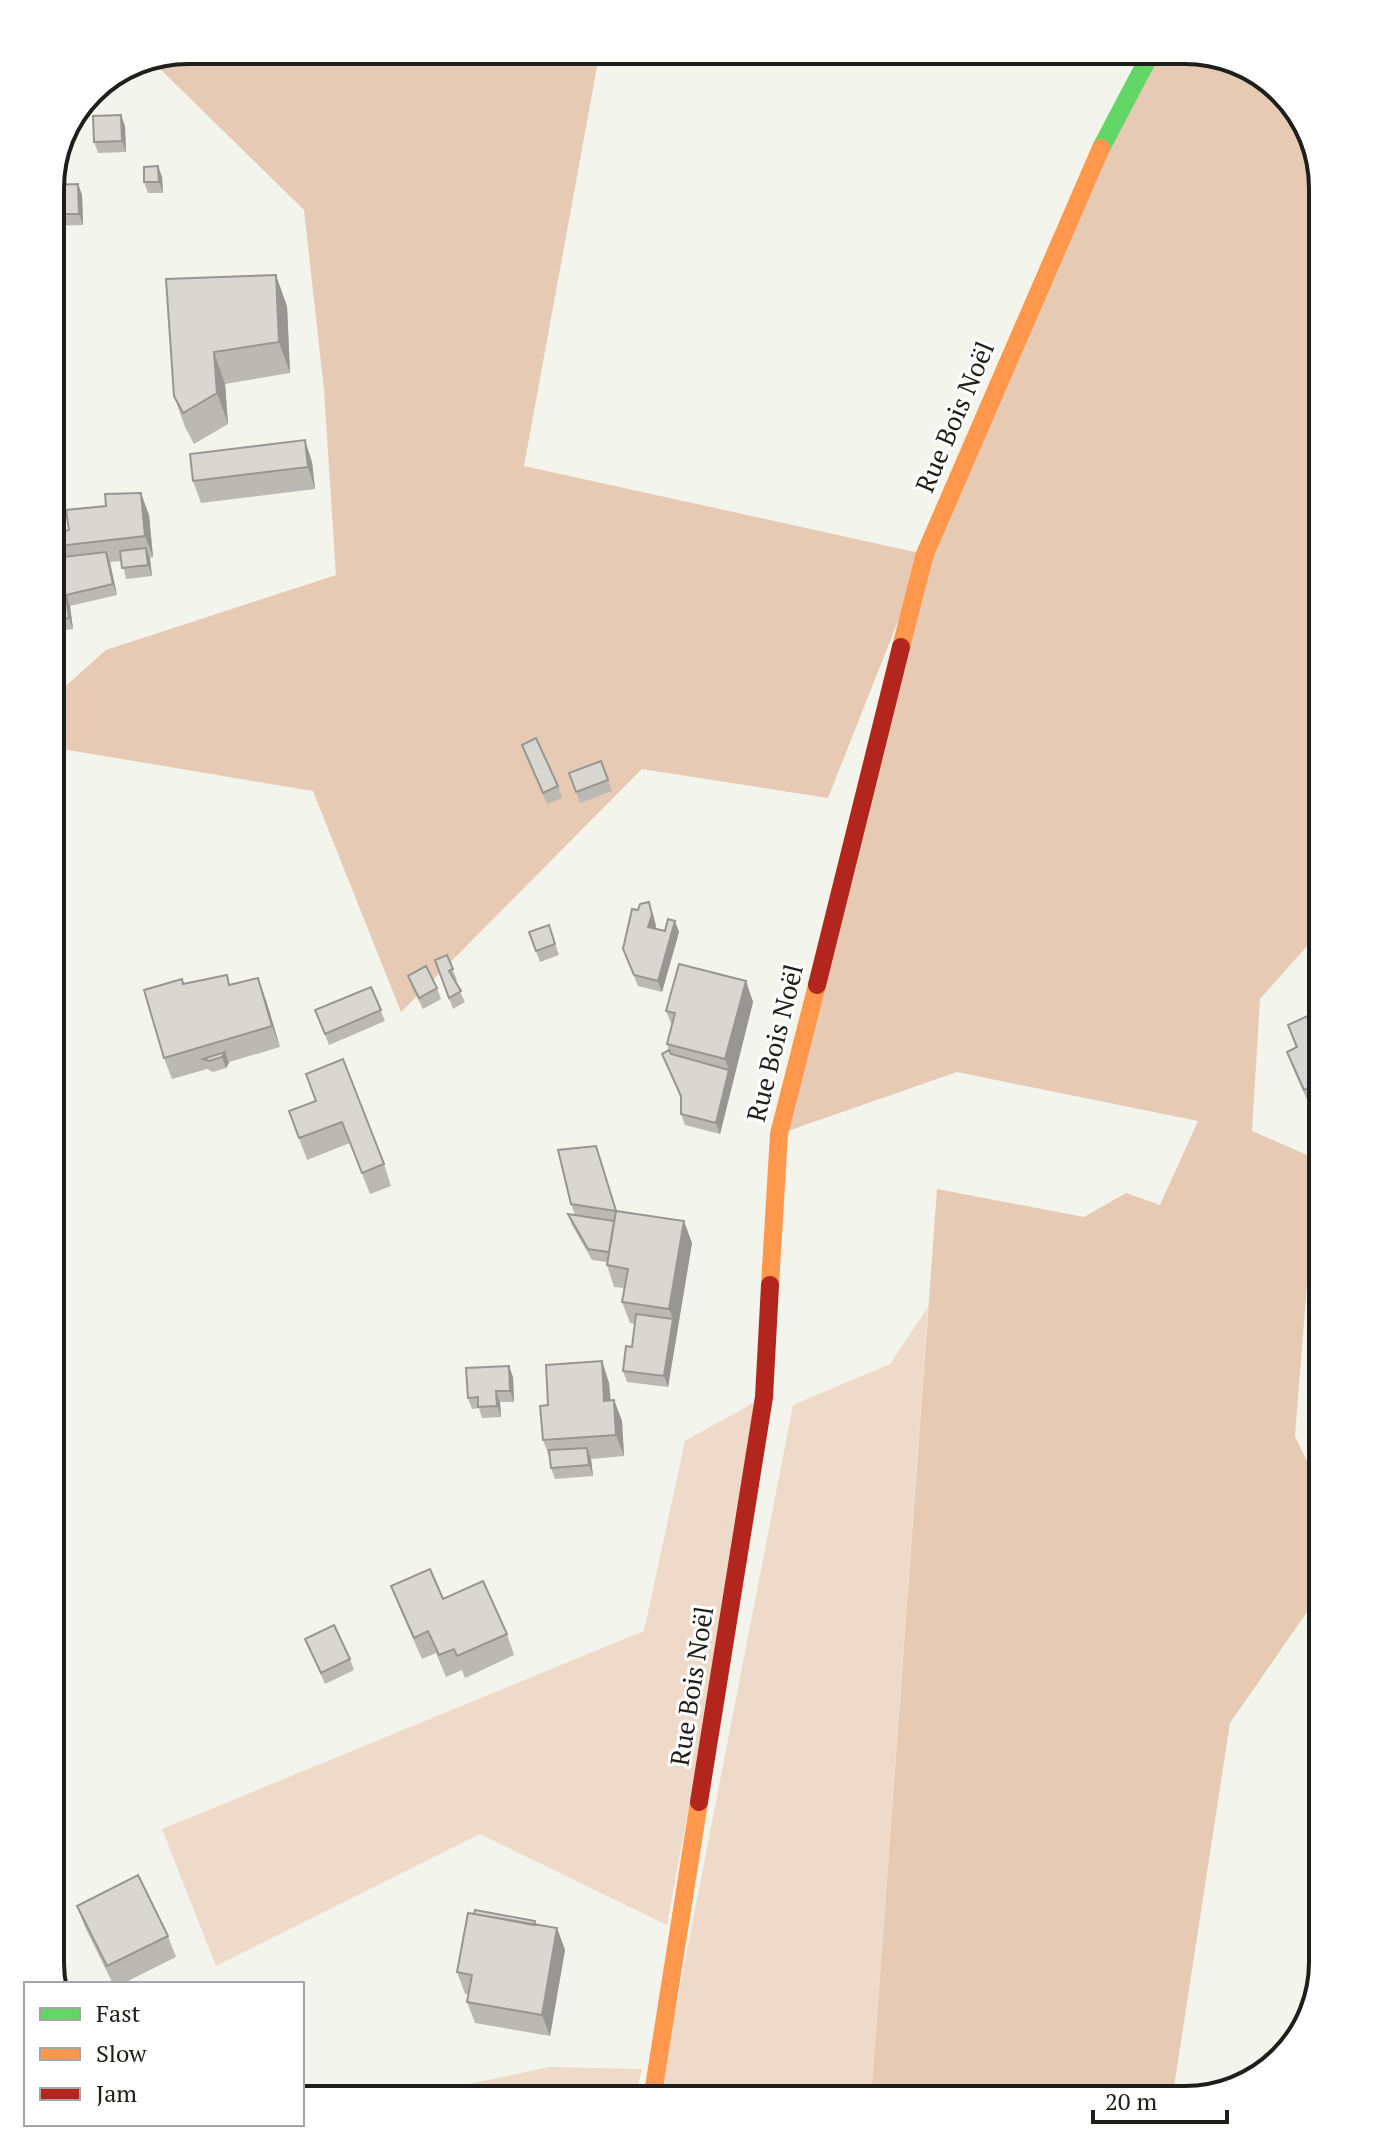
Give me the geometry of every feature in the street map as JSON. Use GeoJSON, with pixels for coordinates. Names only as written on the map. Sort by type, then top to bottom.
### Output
{"type":"FeatureCollection","features":[{"type":"Feature","properties":{"kind":"street","name":"Rue Bois Noël"},"geometry":{"type":"LineString","coordinates":[[654,2086],[764,1397],[779,1134],[925,554],[1098,153],[1145,64]]}},
{"type":"Feature","properties":{"kind":"shaded area"},"geometry":{"type":"Polygon","coordinates":[[[188,64],[598,64],[524,466],[924,554],[1146,64],[1209,66],[1254,85],[1278,106],[1296,133],[1305,156],[1309,188],[1309,944],[1260,999],[1252,1131],[1309,1156],[1309,1265],[1295,1436],[1309,1466],[1309,1609],[1230,1723],[1174,2086],[872,2086],[937,1189],[1084,1217],[1126,1193],[1160,1205],[1198,1121],[957,1072],[779,1134],[921,563],[828,798],[642,769],[401,1012],[313,791],[64,749],[64,688],[106,650],[336,575],[324,390],[304,210],[159,68],[188,64]]]}},
{"type":"Feature","properties":{"kind":"shaded area"},"geometry":{"type":"Polygon","coordinates":[[[928,1307],[872,2086],[661,2086],[793,1405],[890,1364],[928,1307]]]}},
{"type":"Feature","properties":{"kind":"shaded area"},"geometry":{"type":"Polygon","coordinates":[[[764,1397],[667,1925],[480,1834],[216,1966],[162,1829],[644,1631],[685,1441],[764,1397]]]}},
{"type":"Feature","properties":{"kind":"shaded area"},"geometry":{"type":"Polygon","coordinates":[[[549,2067],[642,2069],[638,2086],[460,2086],[549,2067]]]}},
{"type":"Feature","properties":{"kind":"building"},"geometry":{"type":"Polygon","coordinates":[[[121,115],[122,141],[94,142],[93,116],[121,115]]]}},
{"type":"Feature","properties":{"kind":"building"},"geometry":{"type":"Polygon","coordinates":[[[158,166],[159,182],[144,182],[144,167],[158,166]]]}},
{"type":"Feature","properties":{"kind":"building"},"geometry":{"type":"Polygon","coordinates":[[[64,184],[78,184],[79,214],[64,214],[64,184]]]}},
{"type":"Feature","properties":{"kind":"building"},"geometry":{"type":"Polygon","coordinates":[[[276,275],[279,342],[214,352],[217,393],[183,413],[174,396],[166,279],[276,275]]]}},
{"type":"Feature","properties":{"kind":"building"},"geometry":{"type":"Polygon","coordinates":[[[305,440],[308,467],[193,481],[190,454],[305,440]]]}},
{"type":"Feature","properties":{"kind":"building"},"geometry":{"type":"Polygon","coordinates":[[[141,493],[145,536],[64,545],[64,531],[69,530],[66,510],[106,506],[105,494],[141,493]]]}},
{"type":"Feature","properties":{"kind":"building"},"geometry":{"type":"Polygon","coordinates":[[[146,548],[148,565],[122,568],[120,551],[146,548]]]}},
{"type":"Feature","properties":{"kind":"building"},"geometry":{"type":"Polygon","coordinates":[[[106,552],[113,584],[66,595],[69,618],[64,619],[64,557],[106,552]]]}},
{"type":"Feature","properties":{"kind":"building"},"geometry":{"type":"Polygon","coordinates":[[[536,738],[558,786],[543,793],[522,745],[536,738]]]}},
{"type":"Feature","properties":{"kind":"building"},"geometry":{"type":"Polygon","coordinates":[[[601,761],[608,780],[576,792],[569,773],[601,761]]]}},
{"type":"Feature","properties":{"kind":"building"},"geometry":{"type":"Polygon","coordinates":[[[649,902],[652,915],[648,927],[665,931],[668,919],[675,921],[658,981],[634,975],[623,949],[632,909],[638,910],[640,904],[649,902]]]}},
{"type":"Feature","properties":{"kind":"building"},"geometry":{"type":"Polygon","coordinates":[[[549,925],[555,944],[536,951],[529,932],[549,925]]]}},
{"type":"Feature","properties":{"kind":"building"},"geometry":{"type":"Polygon","coordinates":[[[447,955],[453,969],[449,971],[461,991],[449,998],[435,960],[447,955]]]}},
{"type":"Feature","properties":{"kind":"building"},"geometry":{"type":"Polygon","coordinates":[[[679,964],[746,981],[725,1059],[667,1044],[675,1013],[666,1011],[679,964]]]}},
{"type":"Feature","properties":{"kind":"building"},"geometry":{"type":"Polygon","coordinates":[[[426,966],[437,988],[419,998],[408,976],[426,966]]]}},
{"type":"Feature","properties":{"kind":"building"},"geometry":{"type":"Polygon","coordinates":[[[227,975],[229,985],[258,978],[272,1026],[164,1058],[144,990],[182,979],[183,984],[227,975]]]}},
{"type":"Feature","properties":{"kind":"building"},"geometry":{"type":"Polygon","coordinates":[[[371,987],[381,1010],[325,1034],[315,1010],[371,987]]]}},
{"type":"Feature","properties":{"kind":"building"},"geometry":{"type":"Polygon","coordinates":[[[1309,1015],[1309,1088],[1304,1090],[1287,1052],[1297,1047],[1288,1025],[1309,1015]]]}},
{"type":"Feature","properties":{"kind":"building"},"geometry":{"type":"Polygon","coordinates":[[[669,1050],[671,1054],[729,1070],[716,1123],[681,1114],[681,1096],[662,1054],[669,1050]]]}},
{"type":"Feature","properties":{"kind":"building"},"geometry":{"type":"Polygon","coordinates":[[[225,1052],[222,1057],[209,1061],[203,1059],[225,1052]]]}},
{"type":"Feature","properties":{"kind":"building"},"geometry":{"type":"Polygon","coordinates":[[[343,1059],[384,1164],[362,1173],[342,1122],[299,1138],[289,1111],[316,1101],[306,1074],[343,1059]]]}},
{"type":"Feature","properties":{"kind":"building"},"geometry":{"type":"Polygon","coordinates":[[[596,1146],[616,1211],[571,1204],[558,1150],[596,1146]]]}},
{"type":"Feature","properties":{"kind":"building"},"geometry":{"type":"Polygon","coordinates":[[[616,1211],[684,1221],[669,1309],[622,1302],[628,1269],[607,1265],[616,1211]]]}},
{"type":"Feature","properties":{"kind":"building"},"geometry":{"type":"Polygon","coordinates":[[[568,1214],[614,1221],[609,1252],[588,1249],[568,1214]]]}},
{"type":"Feature","properties":{"kind":"building"},"geometry":{"type":"Polygon","coordinates":[[[636,1314],[673,1319],[664,1376],[623,1371],[626,1346],[632,1347],[636,1314]]]}},
{"type":"Feature","properties":{"kind":"building"},"geometry":{"type":"Polygon","coordinates":[[[602,1361],[604,1401],[614,1400],[616,1435],[543,1440],[540,1406],[548,1405],[546,1365],[602,1361]]]}},
{"type":"Feature","properties":{"kind":"building"},"geometry":{"type":"Polygon","coordinates":[[[509,1366],[510,1391],[496,1391],[497,1406],[478,1407],[478,1397],[468,1398],[466,1368],[509,1366]]]}},
{"type":"Feature","properties":{"kind":"building"},"geometry":{"type":"Polygon","coordinates":[[[587,1448],[589,1465],[551,1468],[549,1450],[587,1448]]]}},
{"type":"Feature","properties":{"kind":"building"},"geometry":{"type":"Polygon","coordinates":[[[430,1569],[443,1599],[483,1581],[507,1634],[457,1656],[454,1649],[439,1655],[428,1631],[414,1638],[391,1586],[430,1569]]]}},
{"type":"Feature","properties":{"kind":"building"},"geometry":{"type":"Polygon","coordinates":[[[334,1625],[350,1659],[321,1673],[305,1639],[334,1625]]]}},
{"type":"Feature","properties":{"kind":"building"},"geometry":{"type":"Polygon","coordinates":[[[138,1875],[168,1936],[107,1966],[77,1906],[138,1875]]]}},
{"type":"Feature","properties":{"kind":"building"},"geometry":{"type":"Polygon","coordinates":[[[475,1910],[535,1921],[534,1925],[474,1914],[475,1910]]]}},
{"type":"Feature","properties":{"kind":"building"},"geometry":{"type":"Polygon","coordinates":[[[468,1913],[557,1928],[542,2015],[467,2002],[472,1975],[457,1972],[468,1913]]]}},
{"type":"Feature","properties":{"kind":"traffic: fast"},"geometry":{"type":"LineString","coordinates":[[1101,148],[1145,64]]}},
{"type":"Feature","properties":{"kind":"traffic: slow"},"geometry":{"type":"LineString","coordinates":[[901,647],[925,554],[1101,148]]}},
{"type":"Feature","properties":{"kind":"traffic: slow"},"geometry":{"type":"LineString","coordinates":[[770,1285],[779,1134],[817,985]]}},
{"type":"Feature","properties":{"kind":"traffic: slow"},"geometry":{"type":"LineString","coordinates":[[654,2086],[699,1802]]}},
{"type":"Feature","properties":{"kind":"traffic: jam"},"geometry":{"type":"LineString","coordinates":[[817,985],[901,647]]}},
{"type":"Feature","properties":{"kind":"traffic: jam"},"geometry":{"type":"LineString","coordinates":[[699,1802],[764,1397],[770,1285]]}}]}
